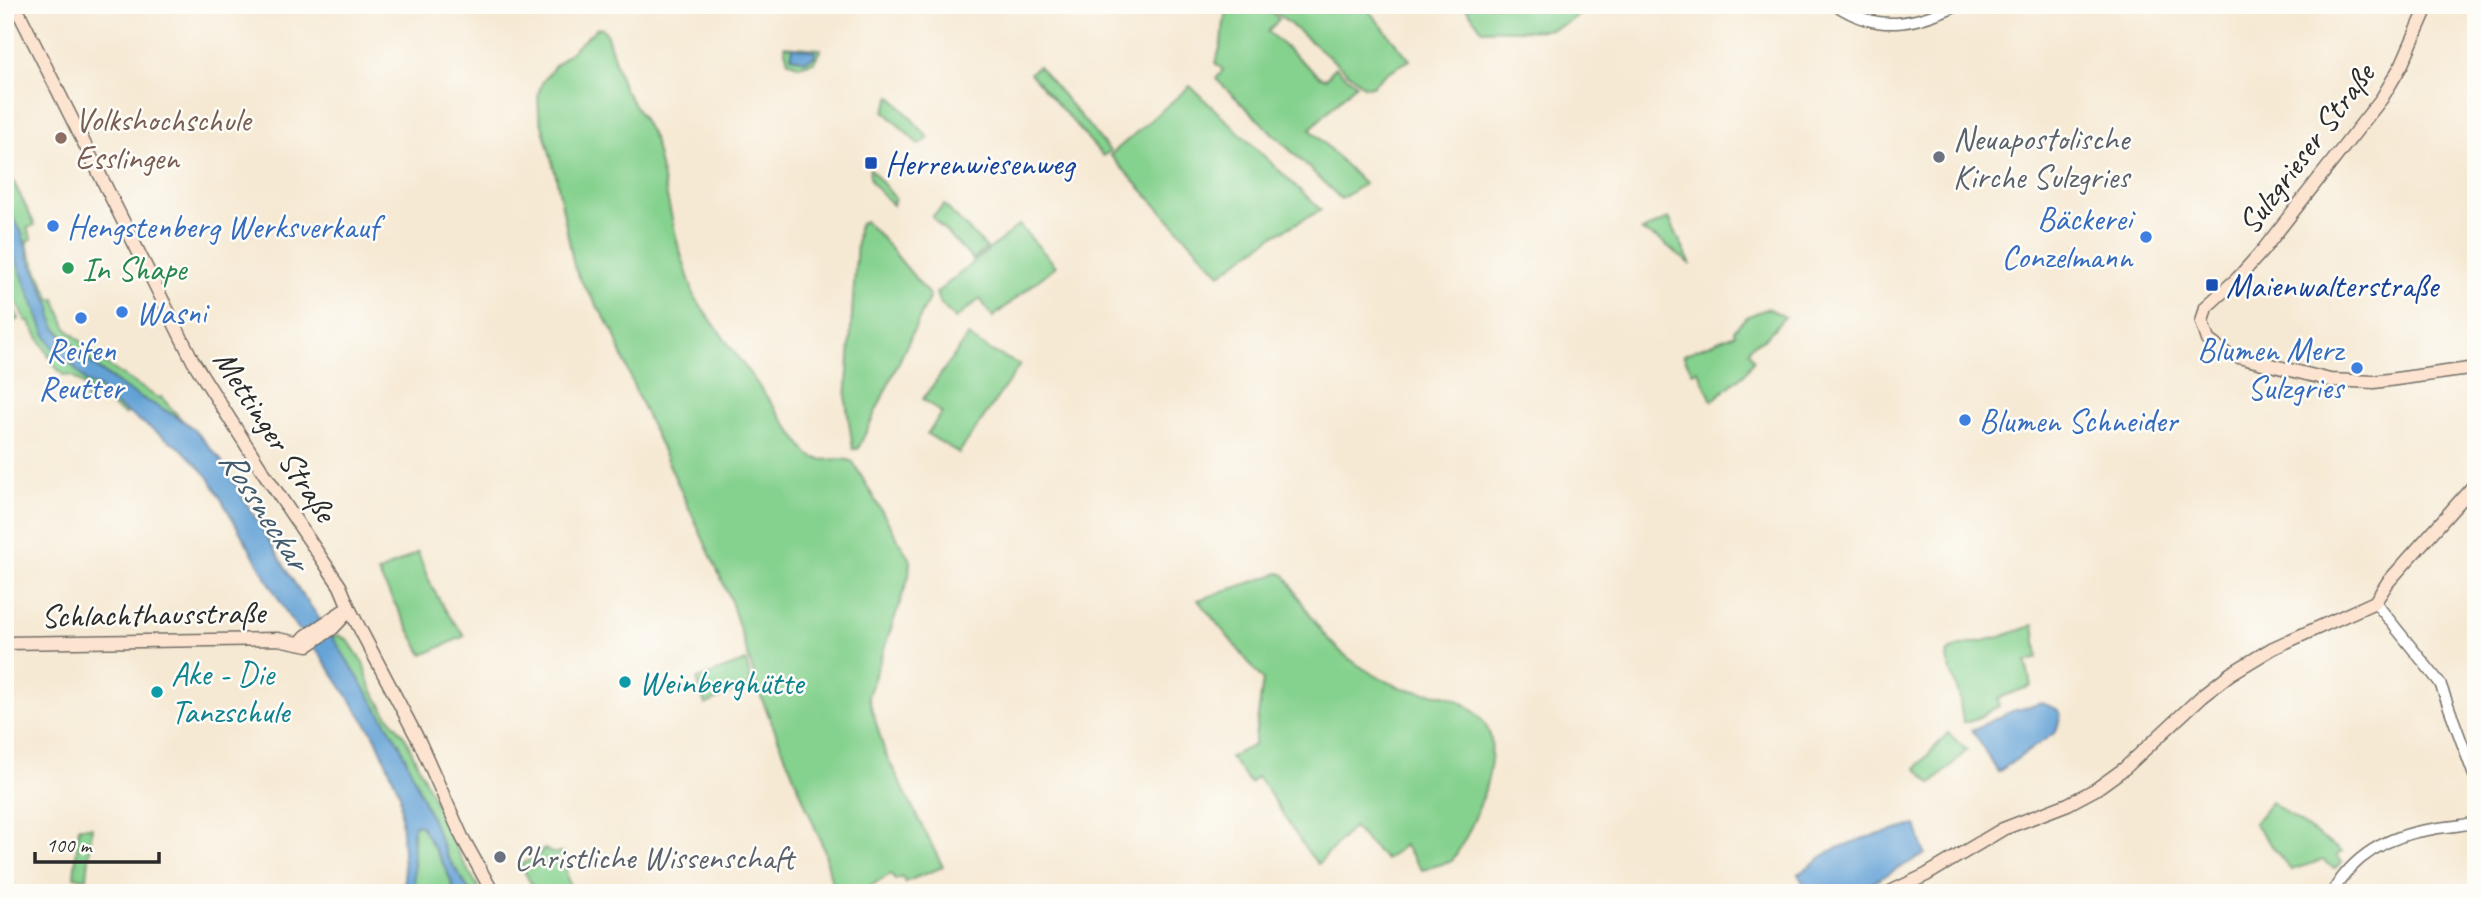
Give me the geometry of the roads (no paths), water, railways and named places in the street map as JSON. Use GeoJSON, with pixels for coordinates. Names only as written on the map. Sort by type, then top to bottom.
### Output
{"type":"FeatureCollection","features":[{"type":"Feature","properties":{"kind":"main road","name":"Mettinger Straße"},"geometry":{"type":"LineString","coordinates":[[15,5],[194,361],[264,473],[336,579],[493,893]]}},
{"type":"Feature","properties":{"kind":"main road","name":"Sulzgrieser Straße"},"geometry":{"type":"LineString","coordinates":[[2428,5],[2399,71],[2376,106],[2254,260],[2204,310],[2202,322],[2205,335],[2223,352],[2324,379],[2367,382],[2476,368]]}},
{"type":"Feature","properties":{"kind":"main road"},"geometry":{"type":"LineString","coordinates":[[1888,893],[1926,875],[2003,829],[2061,807],[2089,793],[2125,768],[2195,702],[2230,674],[2273,648],[2375,602],[2388,582],[2476,483]]}},
{"type":"Feature","properties":{"kind":"main road","name":"Schlachthausstraße"},"geometry":{"type":"LineString","coordinates":[[5,643],[278,639],[304,642],[350,610]]}},
{"type":"Feature","properties":{"kind":"main road"},"geometry":{"type":"LineString","coordinates":[[330,624],[366,637]]}},
{"type":"Feature","properties":{"kind":"street"},"geometry":{"type":"LineString","coordinates":[[1836,5],[1861,19],[1888,24],[1925,18],[1957,5]]}},
{"type":"Feature","properties":{"kind":"street"},"geometry":{"type":"LineString","coordinates":[[2375,602],[2440,683],[2476,781]]}},
{"type":"Feature","properties":{"kind":"street"},"geometry":{"type":"LineString","coordinates":[[2332,893],[2358,860],[2382,843],[2413,832],[2476,821]]}},
{"type":"Feature","properties":{"kind":"water"},"geometry":{"type":"Polygon","coordinates":[[[793,47],[815,51],[814,57],[805,61],[791,57],[793,47]]]}},
{"type":"Feature","properties":{"kind":"water"},"geometry":{"type":"Polygon","coordinates":[[[5,190],[7,208],[22,233],[28,256],[51,307],[56,328],[79,352],[112,379],[190,426],[219,457],[295,584],[334,639],[400,745],[447,856],[471,893],[456,893],[446,869],[418,824],[414,825],[412,832],[415,893],[405,893],[400,794],[376,738],[318,652],[290,619],[208,476],[182,449],[104,397],[100,388],[87,383],[69,361],[58,356],[47,338],[5,232],[5,190]]]}},
{"type":"Feature","properties":{"kind":"water"},"geometry":{"type":"Polygon","coordinates":[[[2042,703],[2057,709],[2061,715],[2056,732],[1998,772],[1972,730],[2012,711],[2042,703]]]}},
{"type":"Feature","properties":{"kind":"water"},"geometry":{"type":"Polygon","coordinates":[[[1916,825],[1925,854],[1853,893],[1809,893],[1798,874],[1832,850],[1864,838],[1916,825]]]}},
{"type":"Feature","properties":{"kind":"place","name":"Volkshochschule Esslingen"},"geometry":{"type":"Point","coordinates":[61,138]}},
{"type":"Feature","properties":{"kind":"place","name":"Neuapostolische Kirche Sulzgries"},"geometry":{"type":"Point","coordinates":[1939,157]}},
{"type":"Feature","properties":{"kind":"place","name":"Herrenwiesenweg"},"geometry":{"type":"Point","coordinates":[871,163]}},
{"type":"Feature","properties":{"kind":"place","name":"Hengstenberg Werksverkauf"},"geometry":{"type":"Point","coordinates":[53,226]}},
{"type":"Feature","properties":{"kind":"place","name":"Bäckerei Conzelmann"},"geometry":{"type":"Point","coordinates":[2146,237]}},
{"type":"Feature","properties":{"kind":"place","name":"In Shape"},"geometry":{"type":"Point","coordinates":[68,268]}},
{"type":"Feature","properties":{"kind":"place","name":"Maienwalterstraße"},"geometry":{"type":"Point","coordinates":[2212,285]}},
{"type":"Feature","properties":{"kind":"place","name":"Wasni"},"geometry":{"type":"Point","coordinates":[122,312]}},
{"type":"Feature","properties":{"kind":"place","name":"Reifen Reutter"},"geometry":{"type":"Point","coordinates":[81,318]}},
{"type":"Feature","properties":{"kind":"place","name":"Blumen Merz Sulzgries"},"geometry":{"type":"Point","coordinates":[2357,368]}},
{"type":"Feature","properties":{"kind":"place","name":"Blumen Schneider"},"geometry":{"type":"Point","coordinates":[1965,420]}},
{"type":"Feature","properties":{"kind":"place","name":"Weinberghütte"},"geometry":{"type":"Point","coordinates":[625,682]}},
{"type":"Feature","properties":{"kind":"place","name":"Ake - Die Tanzschule"},"geometry":{"type":"Point","coordinates":[157,692]}},
{"type":"Feature","properties":{"kind":"place","name":"Christliche Wissenschaft"},"geometry":{"type":"Point","coordinates":[500,857]}},
{"type":"Feature","properties":{"kind":"water label","name":"Rossneckar"},"geometry":{"type":"Point","coordinates":[265,509]}}]}
